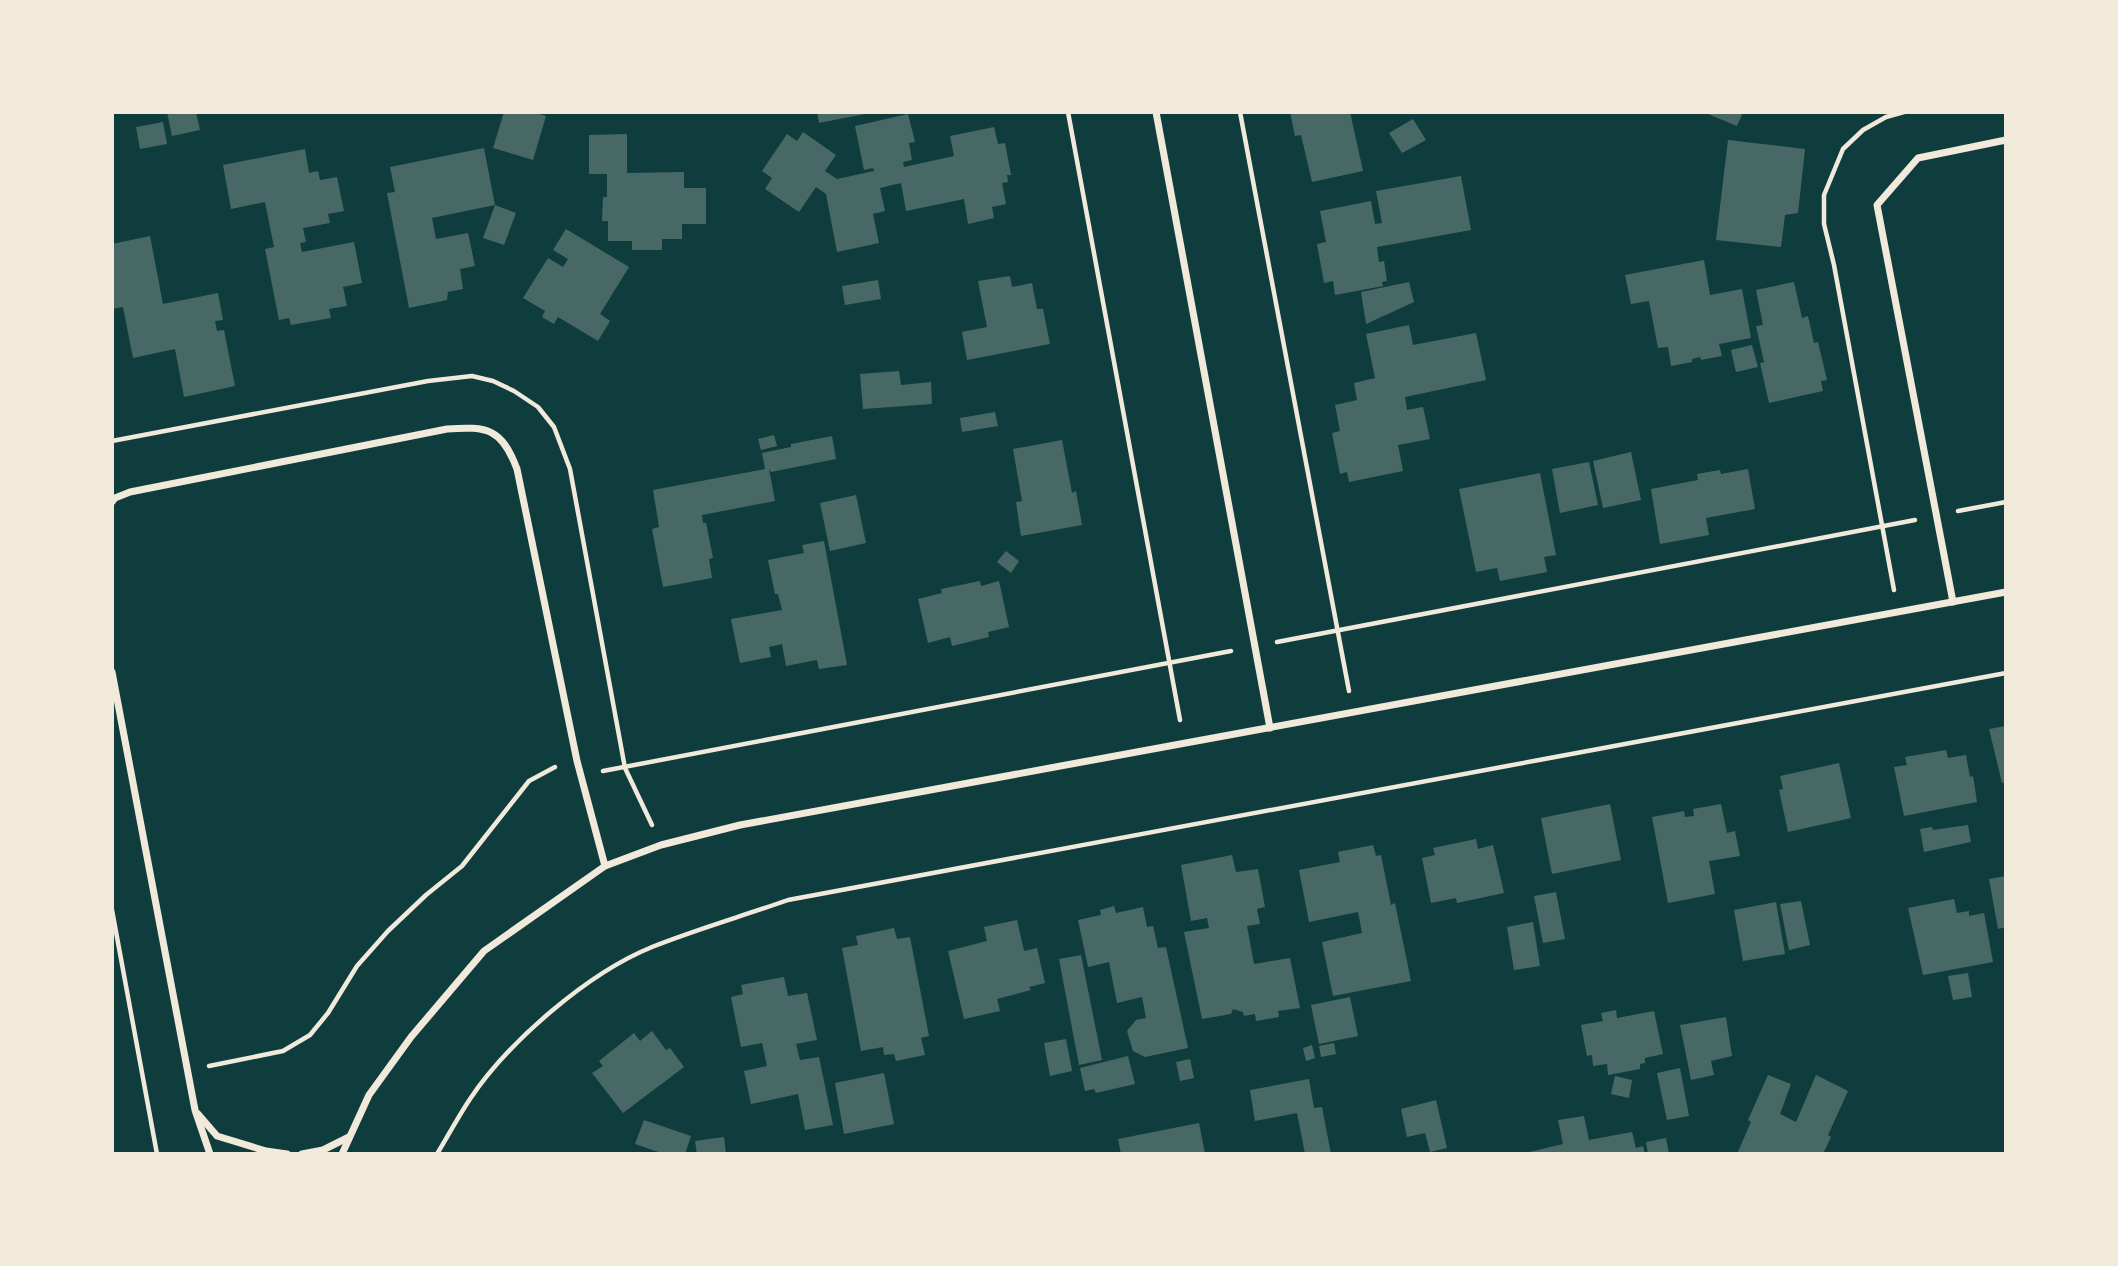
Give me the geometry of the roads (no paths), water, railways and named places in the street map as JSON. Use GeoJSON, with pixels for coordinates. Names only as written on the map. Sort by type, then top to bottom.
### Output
{"type":"FeatureCollection","features":[{"type":"Feature","properties":{"kind":"street"},"geometry":{"type":"LineString","coordinates":[[1156,112],[1270,728]]}},
{"type":"Feature","properties":{"kind":"street"},"geometry":{"type":"LineString","coordinates":[[1953,602],[1877,205],[1918,158],[2006,140]]}},
{"type":"Feature","properties":{"kind":"street"},"geometry":{"type":"LineString","coordinates":[[112,502],[130,492],[447,429],[470,427],[492,432],[509,447],[517,469],[577,761],[605,866]]}},
{"type":"Feature","properties":{"kind":"street"},"geometry":{"type":"LineString","coordinates":[[342,1154],[369,1095],[397,1056],[484,951],[605,866],[661,845],[740,825],[2006,592]]}},
{"type":"Feature","properties":{"kind":"street"},"geometry":{"type":"LineString","coordinates":[[112,671],[195,1110],[210,1154]]}},
{"type":"Feature","properties":{"kind":"street"},"geometry":{"type":"LineString","coordinates":[[195,1110],[217,1136],[266,1152],[287,1154]]}},
{"type":"Feature","properties":{"kind":"street"},"geometry":{"type":"LineString","coordinates":[[302,1154],[323,1150],[349,1138]]}}]}
